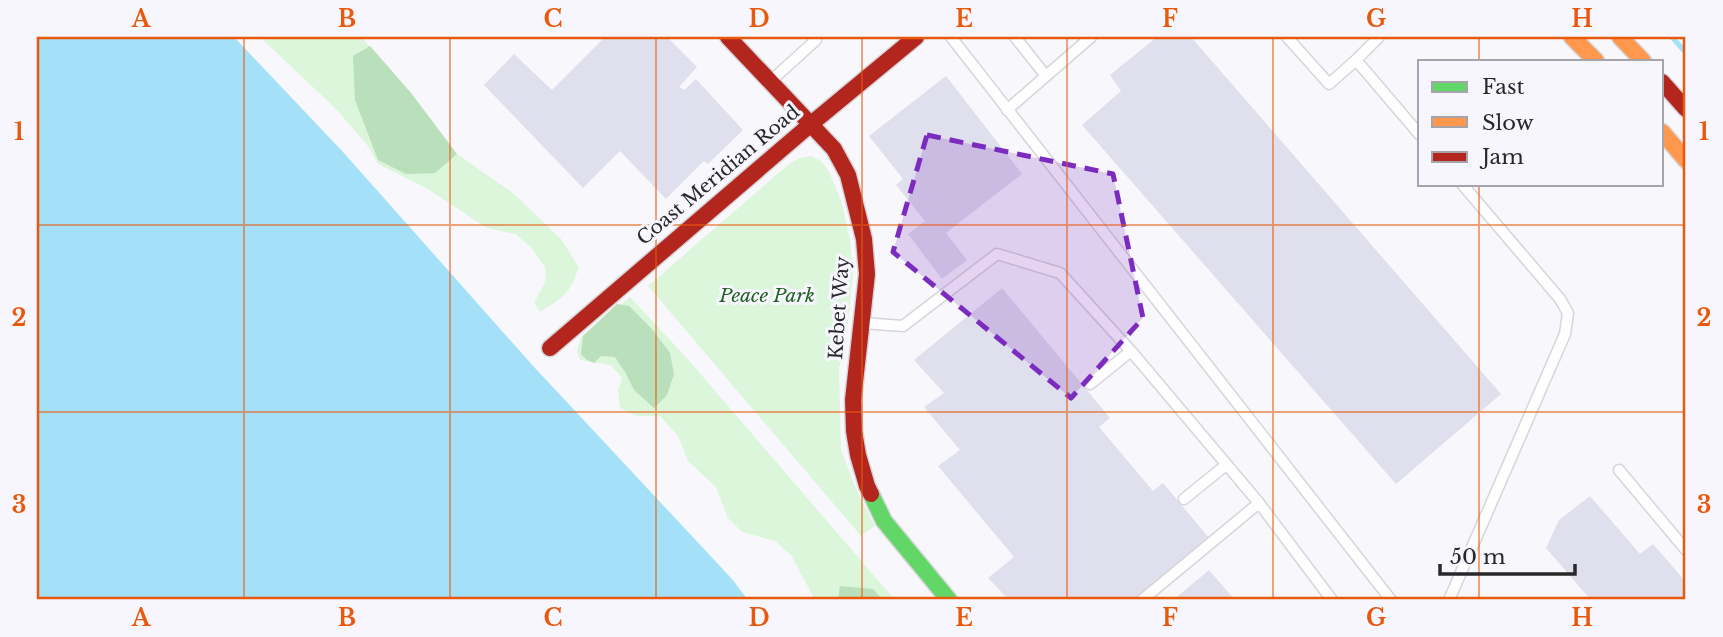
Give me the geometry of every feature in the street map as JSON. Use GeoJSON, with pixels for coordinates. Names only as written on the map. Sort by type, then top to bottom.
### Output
{"type":"FeatureCollection","features":[{"type":"Feature","properties":{"kind":"main road","name":"Kebet Way"},"geometry":{"type":"LineString","coordinates":[[728,37],[834,149],[848,175],[864,239],[866,274],[853,400],[858,455],[867,486],[884,521],[949,600]]}},
{"type":"Feature","properties":{"kind":"main road","name":"Coast Meridian Road"},"geometry":{"type":"LineString","coordinates":[[550,348],[916,37]]}},
{"type":"Feature","properties":{"kind":"main road"},"geometry":{"type":"LineString","coordinates":[[1572,37],[1595,60]]}},
{"type":"Feature","properties":{"kind":"main road"},"geometry":{"type":"LineString","coordinates":[[1620,37],[1642,60]]}},
{"type":"Feature","properties":{"kind":"main road"},"geometry":{"type":"LineString","coordinates":[[1664,84],[1686,109]]}},
{"type":"Feature","properties":{"kind":"main road"},"geometry":{"type":"LineString","coordinates":[[1664,134],[1686,159]]}},
{"type":"Feature","properties":{"kind":"lane"},"geometry":{"type":"LineString","coordinates":[[771,81],[816,40],[813,37]]}},
{"type":"Feature","properties":{"kind":"lane"},"geometry":{"type":"LineString","coordinates":[[951,37],[1391,600]]}},
{"type":"Feature","properties":{"kind":"lane"},"geometry":{"type":"LineString","coordinates":[[1015,37],[1046,76]]}},
{"type":"Feature","properties":{"kind":"lane"},"geometry":{"type":"LineString","coordinates":[[1007,110],[1091,37]]}},
{"type":"Feature","properties":{"kind":"lane"},"geometry":{"type":"LineString","coordinates":[[1287,37],[1329,84],[1379,37]]}},
{"type":"Feature","properties":{"kind":"lane"},"geometry":{"type":"LineString","coordinates":[[1356,60],[1418,133]]}},
{"type":"Feature","properties":{"kind":"lane"},"geometry":{"type":"LineString","coordinates":[[1449,600],[1565,334],[1568,313],[1560,299],[1464,186]]}},
{"type":"Feature","properties":{"kind":"lane"},"geometry":{"type":"LineString","coordinates":[[861,322],[903,326],[998,254],[1060,273],[1131,351],[1259,503],[1332,600]]}},
{"type":"Feature","properties":{"kind":"lane"},"geometry":{"type":"LineString","coordinates":[[1090,384],[1131,351]]}},
{"type":"Feature","properties":{"kind":"lane"},"geometry":{"type":"LineString","coordinates":[[1184,499],[1226,465]]}},
{"type":"Feature","properties":{"kind":"lane"},"geometry":{"type":"LineString","coordinates":[[1619,470],[1686,550]]}},
{"type":"Feature","properties":{"kind":"lane"},"geometry":{"type":"LineString","coordinates":[[1142,600],[1259,503]]}},
{"type":"Feature","properties":{"kind":"highlighted area"},"geometry":{"type":"Polygon","coordinates":[[[927,135],[1113,174],[1143,318],[1071,398],[893,252],[927,135]]]}},
{"type":"Feature","properties":{"kind":"green space"},"geometry":{"type":"Polygon","coordinates":[[[260,37],[361,37],[411,93],[457,154],[513,193],[561,239],[579,267],[565,294],[540,312],[534,303],[545,282],[546,269],[531,247],[515,234],[487,228],[426,188],[378,164],[368,146],[336,109],[260,37]]]}},
{"type":"Feature","properties":{"kind":"green space"},"geometry":{"type":"Polygon","coordinates":[[[370,46],[411,93],[457,154],[435,173],[406,174],[378,160],[355,100],[353,56],[370,46]]]}},
{"type":"Feature","properties":{"kind":"green space","name":"Peace Park"},"geometry":{"type":"Polygon","coordinates":[[[811,156],[821,161],[829,172],[841,200],[850,240],[853,275],[839,370],[841,450],[858,494],[875,526],[861,536],[648,286],[789,164],[811,156]]]}},
{"type":"Feature","properties":{"kind":"green space"},"geometry":{"type":"Polygon","coordinates":[[[630,297],[685,356],[895,600],[815,600],[791,555],[775,541],[742,532],[728,518],[716,487],[688,461],[678,436],[660,416],[637,416],[620,408],[618,390],[622,378],[611,365],[580,360],[577,351],[581,337],[630,297]]]}},
{"type":"Feature","properties":{"kind":"green space"},"geometry":{"type":"Polygon","coordinates":[[[617,304],[629,306],[652,329],[670,353],[674,374],[667,395],[654,408],[634,390],[615,357],[601,356],[594,363],[581,354],[583,336],[617,304]]]}},
{"type":"Feature","properties":{"kind":"green space"},"geometry":{"type":"Polygon","coordinates":[[[840,586],[873,589],[883,600],[838,600],[840,586]]]}},
{"type":"Feature","properties":{"kind":"water"},"geometry":{"type":"Polygon","coordinates":[[[37,37],[234,37],[343,152],[535,368],[732,579],[748,600],[37,600],[37,37]]]}},
{"type":"Feature","properties":{"kind":"building"},"geometry":{"type":"Polygon","coordinates":[[[600,37],[667,37],[697,67],[679,87],[684,90],[696,79],[743,130],[708,164],[704,161],[666,199],[620,151],[583,188],[484,85],[514,54],[552,90],[602,40],[600,37]]]}},
{"type":"Feature","properties":{"kind":"building"},"geometry":{"type":"Polygon","coordinates":[[[1157,37],[1191,37],[1501,394],[1396,484],[1082,125],[1121,91],[1110,75],[1157,37]]]}},
{"type":"Feature","properties":{"kind":"building"},"geometry":{"type":"Polygon","coordinates":[[[946,76],[1022,174],[946,233],[967,260],[942,279],[908,234],[925,221],[896,185],[903,179],[869,136],[946,76]]]}},
{"type":"Feature","properties":{"kind":"building"},"geometry":{"type":"Polygon","coordinates":[[[1002,288],[1110,418],[1099,427],[1153,491],[1163,483],[1210,539],[1136,600],[1009,600],[988,578],[1014,557],[938,466],[960,450],[924,407],[944,393],[914,360],[1002,288]]]}},
{"type":"Feature","properties":{"kind":"building"},"geometry":{"type":"Polygon","coordinates":[[[1590,496],[1640,554],[1653,544],[1686,582],[1686,600],[1591,600],[1546,548],[1559,520],[1590,496]]]}},
{"type":"Feature","properties":{"kind":"building"},"geometry":{"type":"Polygon","coordinates":[[[1209,570],[1235,600],[1173,600],[1209,570]]]}},
{"type":"Feature","properties":{"kind":"waterway"},"geometry":{"type":"LineString","coordinates":[[1672,37],[1686,53]]}},
{"type":"Feature","properties":{"kind":"traffic: fast"},"geometry":{"type":"LineString","coordinates":[[871,494],[884,521],[949,600]]}},
{"type":"Feature","properties":{"kind":"traffic: slow"},"geometry":{"type":"LineString","coordinates":[[1572,37],[1595,60]]}},
{"type":"Feature","properties":{"kind":"traffic: slow"},"geometry":{"type":"LineString","coordinates":[[1620,37],[1642,60]]}},
{"type":"Feature","properties":{"kind":"traffic: slow"},"geometry":{"type":"LineString","coordinates":[[1664,134],[1686,160]]}},
{"type":"Feature","properties":{"kind":"traffic: jam"},"geometry":{"type":"LineString","coordinates":[[728,37],[834,149],[848,175],[864,239],[867,274],[853,400],[854,431],[858,455],[871,494]]}},
{"type":"Feature","properties":{"kind":"traffic: jam"},"geometry":{"type":"LineString","coordinates":[[550,348],[916,37]]}},
{"type":"Feature","properties":{"kind":"traffic: jam"},"geometry":{"type":"LineString","coordinates":[[1664,84],[1686,109]]}}]}
